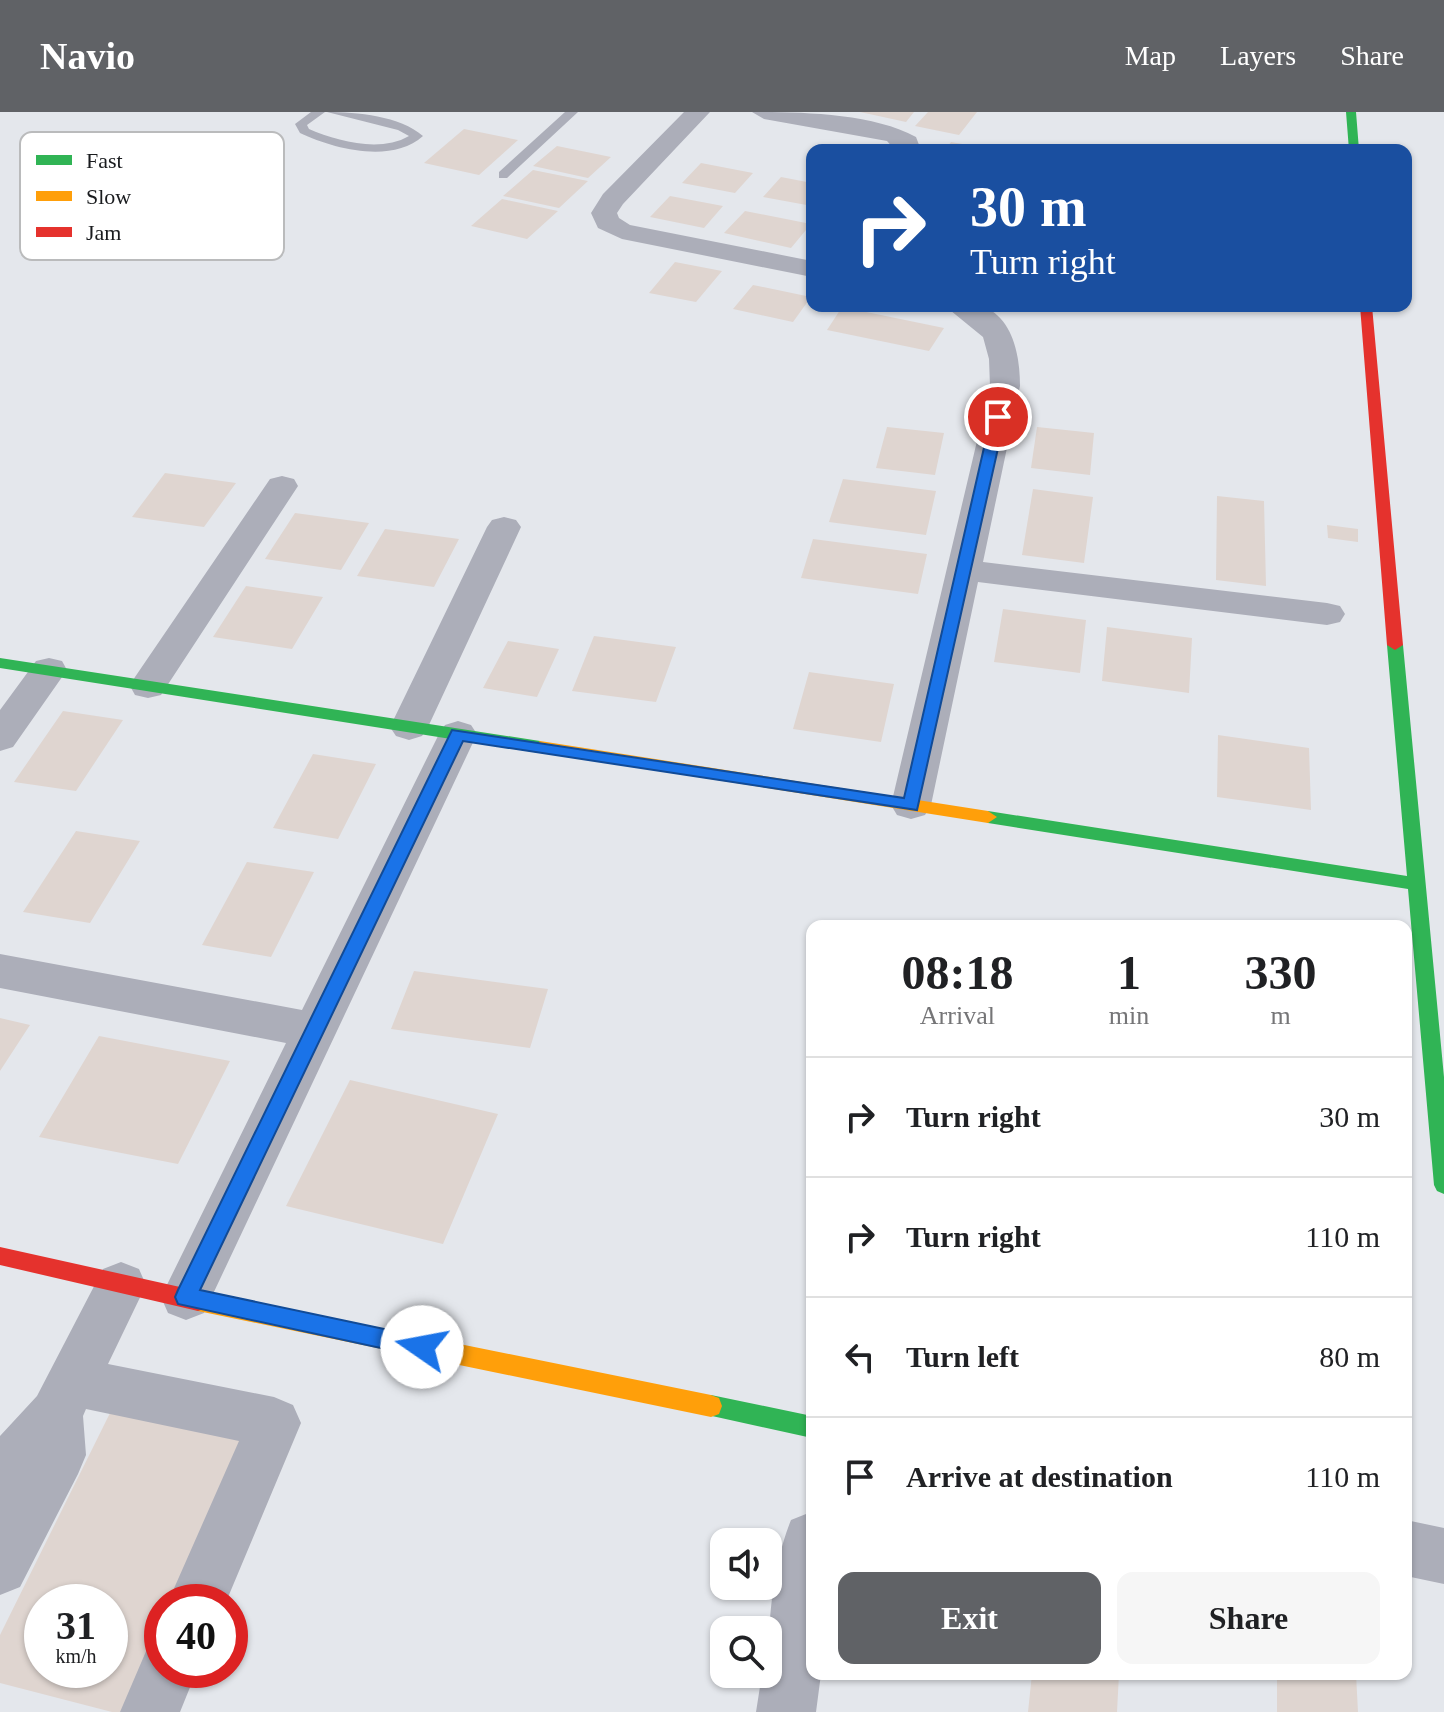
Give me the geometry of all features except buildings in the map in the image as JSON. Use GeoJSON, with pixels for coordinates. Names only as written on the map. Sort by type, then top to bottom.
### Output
{"type":"FeatureCollection","features":[{"type":"Feature","properties":{"kind":"street"},"geometry":{"type":"LineString","coordinates":[[698,112],[612,200],[604,213],[607,222],[622,231],[806,268]]}},
{"type":"Feature","properties":{"kind":"street"},"geometry":{"type":"LineString","coordinates":[[764,112],[894,135],[907,144]]}},
{"type":"Feature","properties":{"kind":"street"},"geometry":{"type":"LineString","coordinates":[[1351,112],[1354,144]]}},
{"type":"Feature","properties":{"kind":"street"},"geometry":{"type":"LineString","coordinates":[[911,805],[1005,386],[1006,353],[999,337],[986,322],[969,312]]}},
{"type":"Feature","properties":{"kind":"street"},"geometry":{"type":"LineString","coordinates":[[1366,312],[1390,622],[1418,884],[1444,1185]]}},
{"type":"Feature","properties":{"kind":"street"},"geometry":{"type":"LineString","coordinates":[[148,686],[282,486]]}},
{"type":"Feature","properties":{"kind":"street"},"geometry":{"type":"LineString","coordinates":[[409,727],[504,527]]}},
{"type":"Feature","properties":{"kind":"street"},"geometry":{"type":"LineString","coordinates":[[964,570],[1327,614]]}},
{"type":"Feature","properties":{"kind":"street"},"geometry":{"type":"LineString","coordinates":[[0,663],[1418,884]]}},
{"type":"Feature","properties":{"kind":"street"},"geometry":{"type":"LineString","coordinates":[[0,738],[49,670]]}},
{"type":"Feature","properties":{"kind":"street"},"geometry":{"type":"LineString","coordinates":[[186,1297],[458,734]]}},
{"type":"Feature","properties":{"kind":"street"},"geometry":{"type":"LineString","coordinates":[[0,971],[314,1030]]}},
{"type":"Feature","properties":{"kind":"street"},"geometry":{"type":"LineString","coordinates":[[0,1256],[121,1285],[806,1426]]}},
{"type":"Feature","properties":{"kind":"street"},"geometry":{"type":"LineString","coordinates":[[0,1490],[24,1446],[64,1398],[121,1285]]}},
{"type":"Feature","properties":{"kind":"street"},"geometry":{"type":"LineString","coordinates":[[0,1567],[59,1455],[64,1398]]}},
{"type":"Feature","properties":{"kind":"street"},"geometry":{"type":"LineString","coordinates":[[64,1398],[274,1423],[205,1584]]}},
{"type":"Feature","properties":{"kind":"street"},"geometry":{"type":"LineString","coordinates":[[1412,1549],[1444,1556]]}},
{"type":"Feature","properties":{"kind":"street"},"geometry":{"type":"LineString","coordinates":[[786,1712],[806,1574]]}},
{"type":"Feature","properties":{"kind":"street"},"geometry":{"type":"LineString","coordinates":[[150,1712],[160,1688]]}},
{"type":"Feature","properties":{"kind":"lane"},"geometry":{"type":"LineString","coordinates":[[319,112],[301,124],[304,131],[313,136],[390,146],[407,144],[417,136],[402,127],[333,112]]}},
{"type":"Feature","properties":{"kind":"lane"},"geometry":{"type":"LineString","coordinates":[[503,175],[572,112]]}},
{"type":"Feature","properties":{"kind":"traffic: fast"},"geometry":{"type":"LineString","coordinates":[[1351,112],[1354,144]]}},
{"type":"Feature","properties":{"kind":"traffic: fast"},"geometry":{"type":"LineString","coordinates":[[1395,645],[1444,1185]]}},
{"type":"Feature","properties":{"kind":"traffic: fast"},"geometry":{"type":"LineString","coordinates":[[0,663],[540,747]]}},
{"type":"Feature","properties":{"kind":"traffic: fast"},"geometry":{"type":"LineString","coordinates":[[988,817],[1418,884]]}},
{"type":"Feature","properties":{"kind":"traffic: fast"},"geometry":{"type":"LineString","coordinates":[[711,1406],[806,1426]]}},
{"type":"Feature","properties":{"kind":"traffic: slow"},"geometry":{"type":"LineString","coordinates":[[540,747],[988,817]]}},
{"type":"Feature","properties":{"kind":"traffic: slow"},"geometry":{"type":"LineString","coordinates":[[198,1301],[711,1406]]}},
{"type":"Feature","properties":{"kind":"traffic: jam"},"geometry":{"type":"LineString","coordinates":[[1367,312],[1395,645]]}},
{"type":"Feature","properties":{"kind":"traffic: jam"},"geometry":{"type":"LineString","coordinates":[[0,1256],[198,1301]]}},
{"type":"Feature","properties":{"kind":"route"},"geometry":{"type":"LineString","coordinates":[[422,1347],[186,1297],[458,734],[911,805],[998,417]]}}]}
